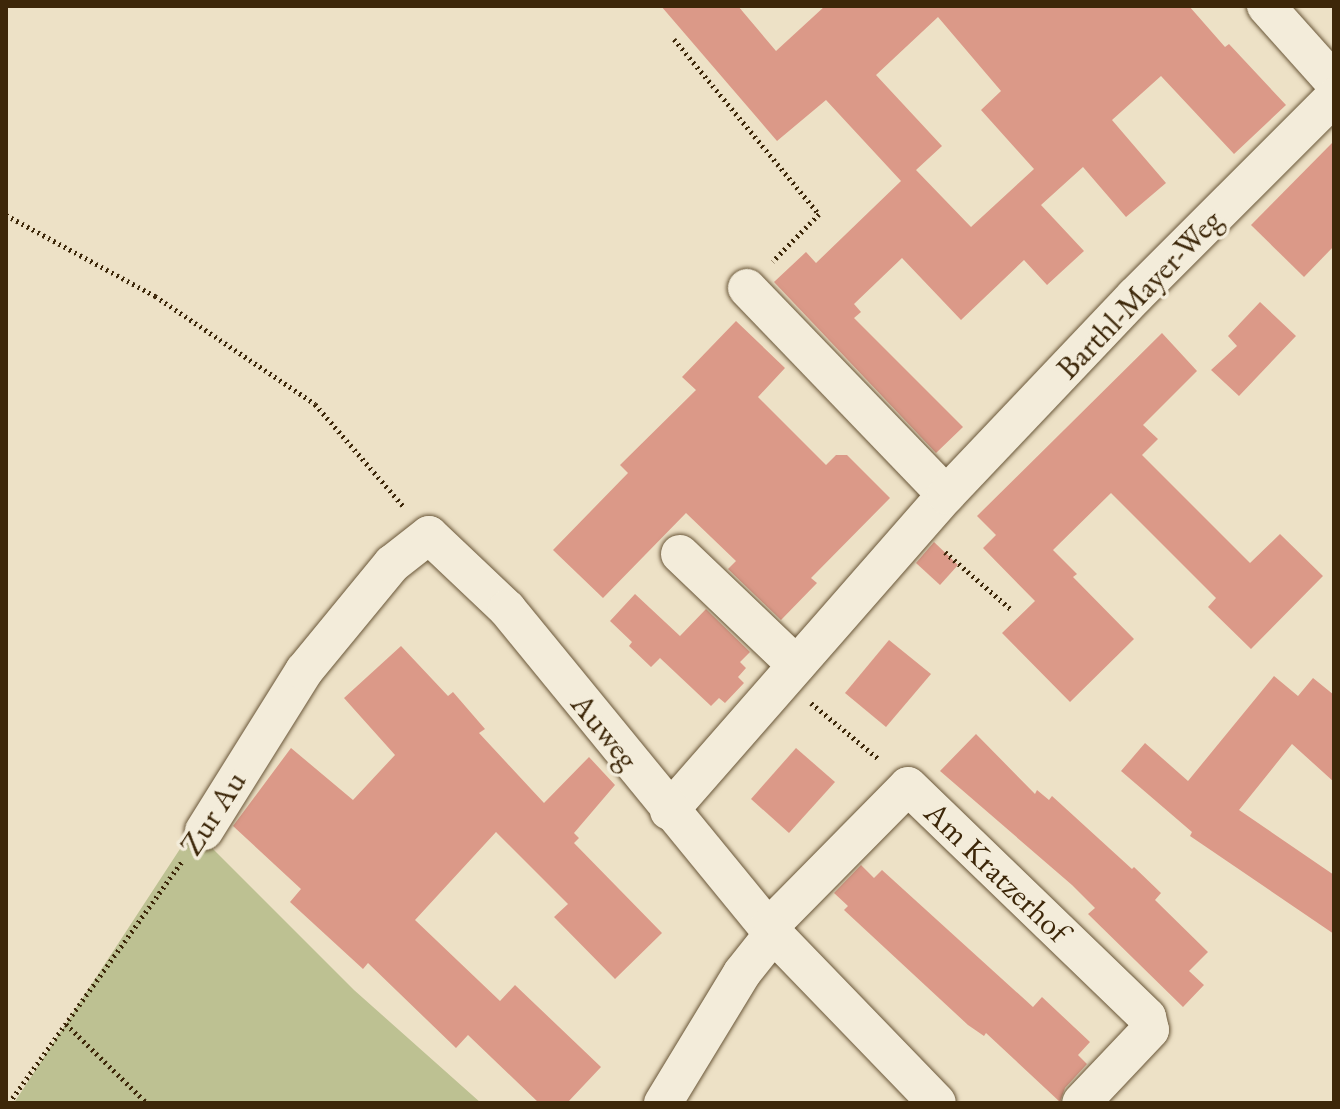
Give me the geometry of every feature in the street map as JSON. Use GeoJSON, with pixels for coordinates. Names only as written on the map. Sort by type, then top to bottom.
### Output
{"type":"FeatureCollection","features":[{"type":"Feature","properties":{"kind":"street"},"geometry":{"type":"LineString","coordinates":[[1266,6],[1334,82]]}},
{"type":"Feature","properties":{"kind":"street","name":"Barthl-Mayer-Weg"},"geometry":{"type":"LineString","coordinates":[[669,811],[946,495],[1135,296],[1334,97]]}},
{"type":"Feature","properties":{"kind":"street"},"geometry":{"type":"LineString","coordinates":[[747,288],[946,495]]}},
{"type":"Feature","properties":{"kind":"street","name":"Auweg"},"geometry":{"type":"LineString","coordinates":[[429,535],[507,609],[770,931],[937,1103]]}},
{"type":"Feature","properties":{"kind":"street","name":"Zur Au"},"geometry":{"type":"LineString","coordinates":[[204,831],[304,671],[392,564],[429,535]]}},
{"type":"Feature","properties":{"kind":"street"},"geometry":{"type":"LineString","coordinates":[[680,554],[790,672]]}},
{"type":"Feature","properties":{"kind":"street","name":"Am Kratzerhof"},"geometry":{"type":"LineString","coordinates":[[770,931],[908,786],[1147,1017],[1150,1030],[1081,1103]]}},
{"type":"Feature","properties":{"kind":"street"},"geometry":{"type":"LineString","coordinates":[[663,1103],[770,931]]}},
{"type":"Feature","properties":{"kind":"path"},"geometry":{"type":"LineString","coordinates":[[674,39],[819,214],[747,288]]}},
{"type":"Feature","properties":{"kind":"path"},"geometry":{"type":"LineString","coordinates":[[6,215],[155,296],[315,404],[429,535]]}},
{"type":"Feature","properties":{"kind":"path"},"geometry":{"type":"LineString","coordinates":[[917,527],[1012,610]]}},
{"type":"Feature","properties":{"kind":"path"},"geometry":{"type":"LineString","coordinates":[[790,672],[908,786]]}},
{"type":"Feature","properties":{"kind":"path","name":"Zur Au"},"geometry":{"type":"LineString","coordinates":[[9,1103],[204,831]]}},
{"type":"Feature","properties":{"kind":"path"},"geometry":{"type":"LineString","coordinates":[[66,1024],[147,1103]]}},
{"type":"Feature","properties":{"kind":"green space"},"geometry":{"type":"Polygon","coordinates":[[[193,829],[354,990],[481,1103],[14,1103],[193,829]]]}},
{"type":"Feature","properties":{"kind":"building"},"geometry":{"type":"Polygon","coordinates":[[[661,6],[738,6],[776,51],[825,6],[1189,6],[1225,47],[1229,44],[1286,105],[1234,154],[1161,76],[1112,120],[1166,183],[1126,217],[1083,167],[1041,205],[1084,251],[1047,285],[1024,260],[961,320],[902,258],[854,304],[861,312],[854,318],[963,427],[936,453],[774,282],[806,252],[816,263],[901,181],[826,100],[777,141],[661,6]],[[938,17],[876,75],[942,146],[916,170],[971,227],[1034,169],[981,110],[1001,91],[938,17]]]}},
{"type":"Feature","properties":{"kind":"building"},"geometry":{"type":"Polygon","coordinates":[[[1334,141],[1334,246],[1304,277],[1251,225],[1334,141]]]}},
{"type":"Feature","properties":{"kind":"building"},"geometry":{"type":"Polygon","coordinates":[[[1260,302],[1296,336],[1239,396],[1211,370],[1237,346],[1228,336],[1260,302]]]}},
{"type":"Feature","properties":{"kind":"building"},"geometry":{"type":"Polygon","coordinates":[[[736,321],[785,368],[758,397],[826,465],[836,455],[847,455],[890,498],[811,578],[817,583],[781,620],[728,569],[736,561],[686,513],[603,598],[553,550],[628,473],[620,465],[696,390],[682,377],[736,321]]]}},
{"type":"Feature","properties":{"kind":"building"},"geometry":{"type":"Polygon","coordinates":[[[1162,333],[1197,371],[1143,425],[1158,439],[1142,455],[1250,563],[1280,534],[1323,576],[1251,649],[1208,607],[1216,598],[1111,493],[1053,550],[1077,574],[1073,577],[1134,639],[1070,702],[1002,633],[1035,601],[983,548],[996,535],[977,516],[1162,333]]]}},
{"type":"Feature","properties":{"kind":"building"},"geometry":{"type":"Polygon","coordinates":[[[934,542],[958,565],[940,585],[916,563],[934,542]]]}},
{"type":"Feature","properties":{"kind":"building"},"geometry":{"type":"Polygon","coordinates":[[[635,594],[680,636],[706,609],[750,652],[740,662],[746,668],[738,677],[744,683],[725,703],[719,698],[711,706],[660,658],[651,667],[629,646],[632,642],[610,621],[635,594]]]}},
{"type":"Feature","properties":{"kind":"building"},"geometry":{"type":"Polygon","coordinates":[[[889,640],[931,674],[886,727],[845,693],[889,640]]]}},
{"type":"Feature","properties":{"kind":"building"},"geometry":{"type":"Polygon","coordinates":[[[401,646],[448,696],[453,692],[485,729],[479,733],[544,803],[589,757],[615,785],[574,833],[579,838],[574,843],[662,933],[615,979],[554,917],[568,904],[496,832],[415,920],[500,1001],[515,985],[601,1067],[567,1103],[539,1103],[468,1035],[456,1048],[368,963],[363,969],[290,902],[301,889],[233,826],[291,748],[353,800],[395,755],[344,698],[401,646]]]}},
{"type":"Feature","properties":{"kind":"building"},"geometry":{"type":"Polygon","coordinates":[[[1274,676],[1298,696],[1313,678],[1334,695],[1334,782],[1292,744],[1239,810],[1334,875],[1334,934],[1190,836],[1192,832],[1121,771],[1145,743],[1188,781],[1274,676]]]}},
{"type":"Feature","properties":{"kind":"building"},"geometry":{"type":"Polygon","coordinates":[[[976,734],[1035,794],[1037,790],[1049,800],[1052,796],[1132,869],[1134,867],[1161,893],[1155,900],[1208,952],[1189,971],[1204,985],[1183,1007],[1088,914],[1095,908],[1072,885],[940,771],[976,734]]]}},
{"type":"Feature","properties":{"kind":"building"},"geometry":{"type":"Polygon","coordinates":[[[796,748],[835,782],[789,833],[751,799],[796,748]]]}},
{"type":"Feature","properties":{"kind":"building"},"geometry":{"type":"Polygon","coordinates":[[[861,865],[874,878],[882,870],[1033,1007],[1042,997],[1090,1042],[1078,1055],[1087,1064],[1065,1088],[1060,1102],[986,1033],[984,1036],[968,1025],[844,910],[848,906],[834,893],[861,865]]]}}]}
